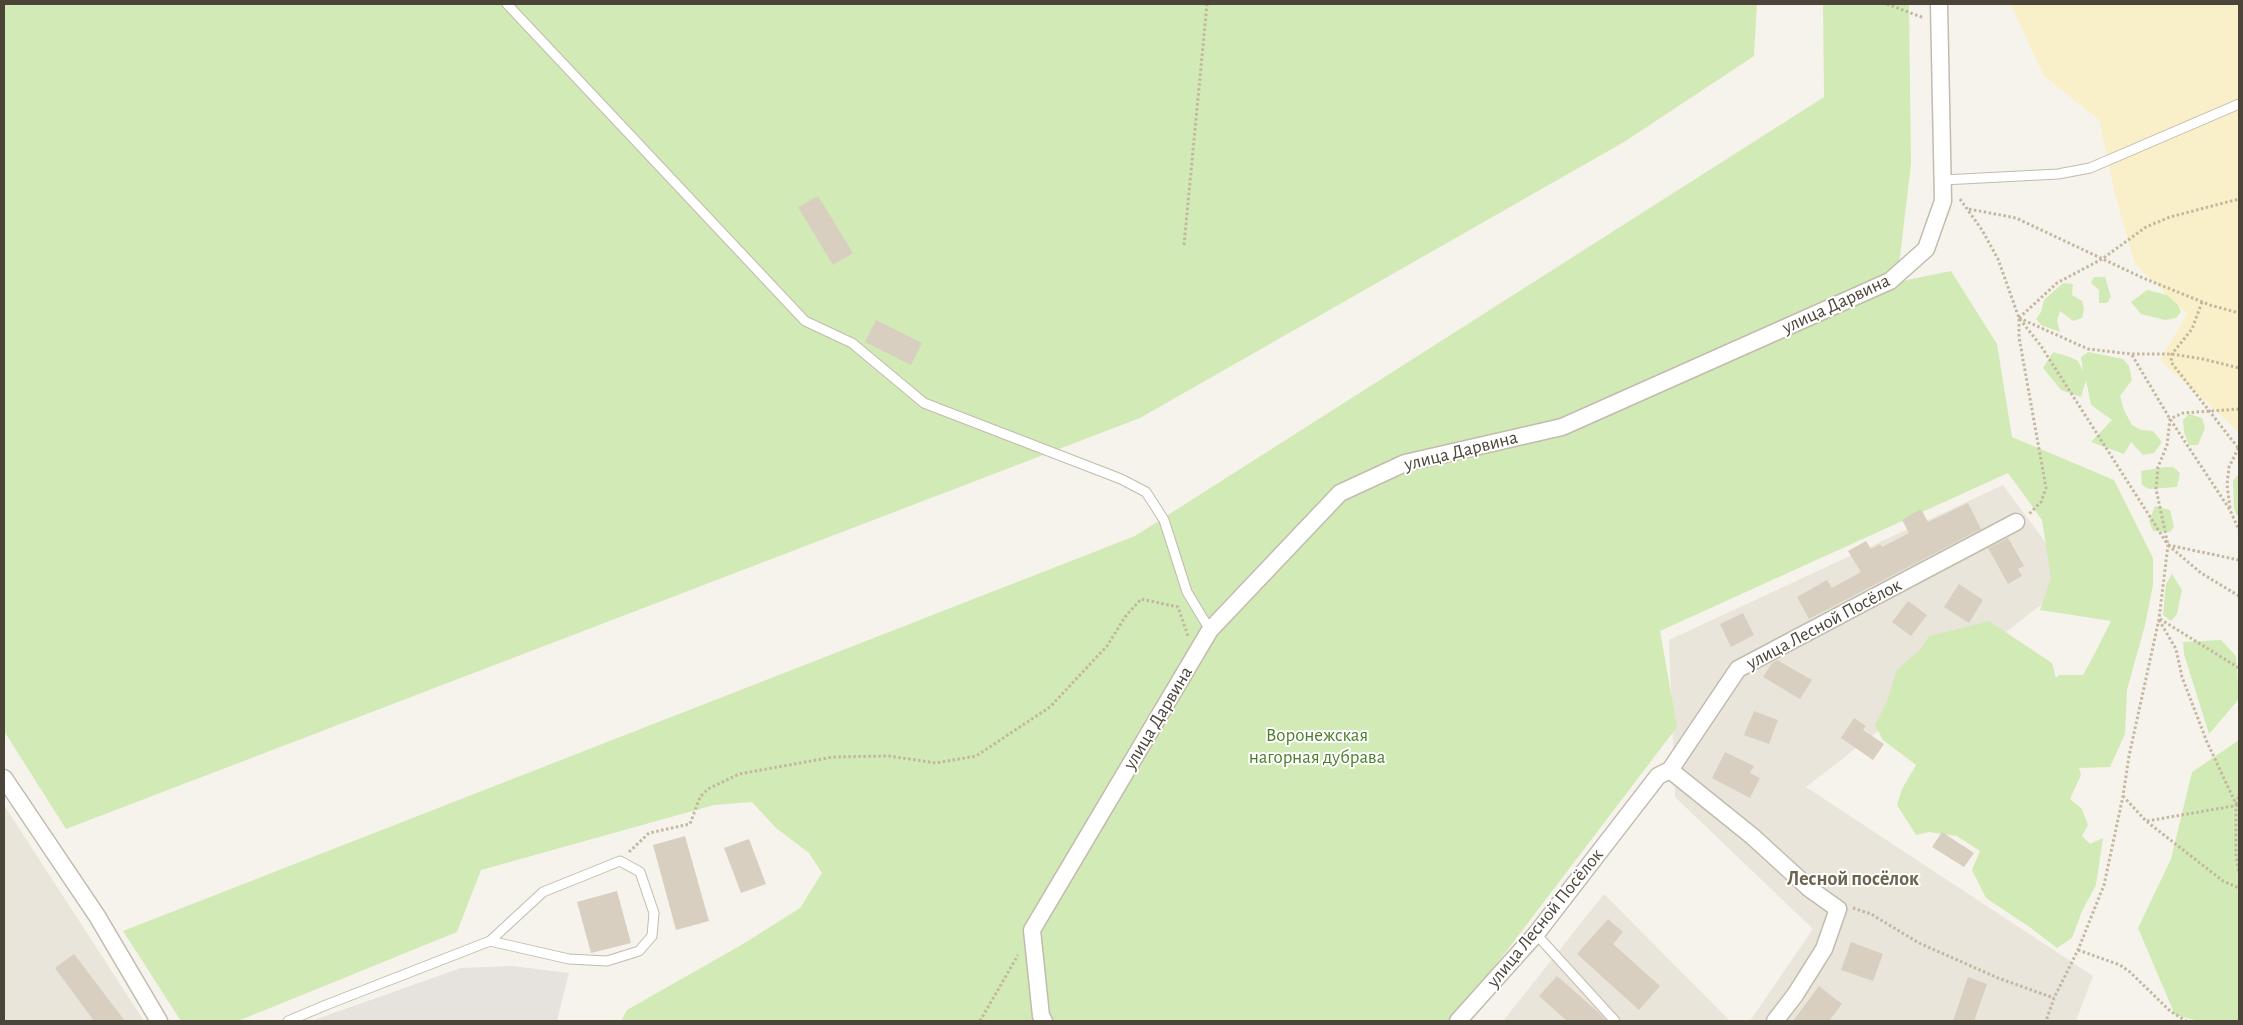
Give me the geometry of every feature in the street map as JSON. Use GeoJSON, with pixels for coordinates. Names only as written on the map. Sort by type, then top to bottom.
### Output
{"type":"FeatureCollection","features":[{"type":"Feature","properties":{"kind":"street","name":"улица Дарвина"},"geometry":{"type":"LineString","coordinates":[[1032,930],[1210,630],[1340,493],[1405,463],[1562,428],[1890,281],[1926,249],[1943,201],[1939,4]]}},
{"type":"Feature","properties":{"kind":"street","name":"улица Лесной Посёлок"},"geometry":{"type":"LineString","coordinates":[[1458,1021],[1536,934],[1658,776],[1670,770],[1738,669],[2016,522]]}},
{"type":"Feature","properties":{"kind":"street"},"geometry":{"type":"LineString","coordinates":[[1670,770],[1752,836],[1810,888],[1838,909],[1824,949],[1795,996],[1775,1021]]}},
{"type":"Feature","properties":{"kind":"street"},"geometry":{"type":"LineString","coordinates":[[4,778],[97,916],[159,1021]]}},
{"type":"Feature","properties":{"kind":"street"},"geometry":{"type":"LineString","coordinates":[[1032,930],[1044,1021]]}},
{"type":"Feature","properties":{"kind":"lane"},"geometry":{"type":"LineString","coordinates":[[507,4],[805,321],[852,343],[924,403],[1121,479],[1146,492],[1164,520],[1187,592],[1210,630]]}},
{"type":"Feature","properties":{"kind":"lane"},"geometry":{"type":"LineString","coordinates":[[1943,180],[2058,174],[2090,168],[2239,104]]}},
{"type":"Feature","properties":{"kind":"lane"},"geometry":{"type":"LineString","coordinates":[[288,1021],[490,942],[543,892],[620,861],[640,872],[654,913],[652,936],[639,951],[606,961],[569,959],[490,942]]}},
{"type":"Feature","properties":{"kind":"lane"},"geometry":{"type":"LineString","coordinates":[[1536,934],[1615,1021]]}},
{"type":"Feature","properties":{"kind":"path"},"geometry":{"type":"LineString","coordinates":[[1184,245],[1207,4]]}},
{"type":"Feature","properties":{"kind":"path"},"geometry":{"type":"LineString","coordinates":[[1887,4],[1939,24]]}},
{"type":"Feature","properties":{"kind":"path"},"geometry":{"type":"LineString","coordinates":[[1943,180],[1968,208],[1998,259],[2019,318],[2041,346],[2168,545],[2200,573],[2239,596]]}},
{"type":"Feature","properties":{"kind":"path"},"geometry":{"type":"LineString","coordinates":[[2016,522],[2042,502],[2046,488],[2019,337],[2019,318],[2057,283],[2102,260],[2146,227],[2170,217],[2239,199]]}},
{"type":"Feature","properties":{"kind":"path"},"geometry":{"type":"LineString","coordinates":[[1968,208],[2016,218],[2102,260],[2202,302],[2239,313]]}},
{"type":"Feature","properties":{"kind":"path"},"geometry":{"type":"LineString","coordinates":[[2202,302],[2192,329],[2172,354],[2171,362],[2239,448],[2228,466],[2227,485],[2230,510]]}},
{"type":"Feature","properties":{"kind":"path"},"geometry":{"type":"LineString","coordinates":[[2019,318],[2088,349],[2131,354],[2172,354],[2204,359],[2239,368]]}},
{"type":"Feature","properties":{"kind":"path"},"geometry":{"type":"LineString","coordinates":[[2131,354],[2170,420],[2230,510],[2239,530]]}},
{"type":"Feature","properties":{"kind":"path"},"geometry":{"type":"LineString","coordinates":[[2170,420],[2183,413],[2239,409]]}},
{"type":"Feature","properties":{"kind":"path"},"geometry":{"type":"LineString","coordinates":[[2046,1021],[2054,998],[2078,950],[2104,885],[2123,796],[2128,756],[2159,619],[2168,545],[2156,489],[2158,467],[2167,445],[2170,420]]}},
{"type":"Feature","properties":{"kind":"path"},"geometry":{"type":"LineString","coordinates":[[2168,545],[2239,560]]}},
{"type":"Feature","properties":{"kind":"path"},"geometry":{"type":"LineString","coordinates":[[620,861],[649,833],[690,824],[700,797],[708,789],[739,774],[833,756],[889,756],[936,763],[976,756],[1050,707],[1107,646],[1125,617],[1141,599],[1178,607],[1194,656]]}},
{"type":"Feature","properties":{"kind":"path"},"geometry":{"type":"LineString","coordinates":[[2159,619],[2239,668]]}},
{"type":"Feature","properties":{"kind":"path"},"geometry":{"type":"LineString","coordinates":[[2159,619],[2176,649],[2182,677],[2207,742],[2238,804]]}},
{"type":"Feature","properties":{"kind":"path"},"geometry":{"type":"LineString","coordinates":[[2123,796],[2146,821],[2223,881],[2239,888]]}},
{"type":"Feature","properties":{"kind":"path"},"geometry":{"type":"LineString","coordinates":[[2239,796],[2236,854],[2239,874]]}},
{"type":"Feature","properties":{"kind":"path"},"geometry":{"type":"LineString","coordinates":[[2146,821],[2238,804]]}},
{"type":"Feature","properties":{"kind":"path"},"geometry":{"type":"LineString","coordinates":[[1838,909],[1857,908],[1871,914],[1920,943],[1998,978],[2054,998]]}},
{"type":"Feature","properties":{"kind":"path"},"geometry":{"type":"LineString","coordinates":[[980,1021],[1032,930]]}},
{"type":"Feature","properties":{"kind":"path"},"geometry":{"type":"LineString","coordinates":[[2078,950],[2120,965],[2130,972],[2170,1011],[2186,1021]]}},
{"type":"Feature","properties":{"kind":"shaded area"},"geometry":{"type":"Polygon","coordinates":[[[2003,485],[2073,580],[1806,787],[2093,976],[2076,1021],[1750,1021],[1813,929],[1675,797],[1669,640],[2003,485]]]}},
{"type":"Feature","properties":{"kind":"shaded area"},"geometry":{"type":"Polygon","coordinates":[[[4,805],[144,1021],[4,1021],[4,805]]]}},
{"type":"Feature","properties":{"kind":"shaded area"},"geometry":{"type":"Polygon","coordinates":[[[1604,894],[1730,1021],[1503,1021],[1604,894]]]}},
{"type":"Feature","properties":{"kind":"shaded area"},"geometry":{"type":"Polygon","coordinates":[[[512,966],[569,973],[557,1021],[311,1021],[461,968],[512,966]]]}},
{"type":"Feature","properties":{"kind":"green space"},"geometry":{"type":"Polygon","coordinates":[[[4,4],[1757,4],[1754,56],[1624,142],[1140,418],[66,829],[4,731],[4,4]]]}},
{"type":"Feature","properties":{"kind":"green space","name":"Воронежская нагорная дубрава"},"geometry":{"type":"Polygon","coordinates":[[[1823,4],[1909,4],[1911,164],[1897,282],[1951,271],[1997,344],[2012,437],[2114,480],[2153,558],[2153,585],[2145,625],[2127,690],[2125,734],[2110,767],[2079,768],[2081,775],[2070,799],[2082,809],[2088,825],[2082,836],[2090,844],[2103,838],[2096,885],[2082,911],[2072,938],[2057,948],[1986,898],[1972,870],[1980,851],[1957,836],[1929,832],[1916,835],[1897,805],[1902,789],[1916,765],[1883,740],[1875,725],[1887,701],[1897,670],[1920,650],[1929,636],[1989,621],[2052,663],[2056,678],[2059,675],[2083,675],[2094,655],[2111,621],[2040,610],[2051,578],[2042,520],[2008,473],[1660,631],[1677,727],[1470,999],[1448,1021],[621,1021],[627,1010],[743,944],[800,908],[822,873],[809,853],[776,828],[752,802],[714,805],[481,870],[457,932],[238,1021],[181,1021],[123,931],[1135,536],[1824,97],[1823,4]]]}},
{"type":"Feature","properties":{"kind":"green space"},"geometry":{"type":"Polygon","coordinates":[[[2094,277],[2105,277],[2111,297],[2107,303],[2099,303],[2099,290],[2091,283],[2094,277]]]}},
{"type":"Feature","properties":{"kind":"green space"},"geometry":{"type":"Polygon","coordinates":[[[2063,283],[2073,284],[2072,295],[2082,301],[2084,309],[2082,318],[2073,321],[2060,311],[2057,321],[2060,332],[2041,325],[2036,319],[2041,312],[2044,300],[2063,283]]]}},
{"type":"Feature","properties":{"kind":"green space"},"geometry":{"type":"Polygon","coordinates":[[[2147,290],[2175,297],[2181,312],[2176,318],[2165,320],[2141,314],[2131,302],[2147,290]]]}},
{"type":"Feature","properties":{"kind":"green space"},"geometry":{"type":"Polygon","coordinates":[[[2053,352],[2078,361],[2083,371],[2081,357],[2088,352],[2123,359],[2129,366],[2132,380],[2120,396],[2124,410],[2132,425],[2141,430],[2153,431],[2162,442],[2154,453],[2143,455],[2131,442],[2124,454],[2091,442],[2112,420],[2091,405],[2086,380],[2081,397],[2061,390],[2043,368],[2053,352]]]}},
{"type":"Feature","properties":{"kind":"green space"},"geometry":{"type":"Polygon","coordinates":[[[2189,414],[2202,418],[2205,428],[2198,445],[2189,445],[2184,432],[2183,420],[2189,414]]]}},
{"type":"Feature","properties":{"kind":"green space"},"geometry":{"type":"Polygon","coordinates":[[[2173,467],[2180,473],[2177,487],[2149,489],[2142,485],[2141,471],[2173,467]]]}},
{"type":"Feature","properties":{"kind":"green space"},"geometry":{"type":"Polygon","coordinates":[[[2238,475],[2239,514],[2237,516],[2234,508],[2233,481],[2238,475]]]}},
{"type":"Feature","properties":{"kind":"green space"},"geometry":{"type":"Polygon","coordinates":[[[2155,506],[2170,510],[2174,527],[2170,532],[2153,531],[2149,521],[2155,506]]]}},
{"type":"Feature","properties":{"kind":"green space"},"geometry":{"type":"Polygon","coordinates":[[[2172,574],[2182,590],[2177,614],[2171,621],[2163,615],[2166,584],[2172,574]]]}},
{"type":"Feature","properties":{"kind":"green space"},"geometry":{"type":"Polygon","coordinates":[[[2221,640],[2236,656],[2239,699],[2209,734],[2184,654],[2183,642],[2221,640]]]}},
{"type":"Feature","properties":{"kind":"green space"},"geometry":{"type":"Polygon","coordinates":[[[2239,740],[2239,1021],[2199,1021],[2175,1015],[2138,928],[2171,859],[2192,772],[2239,740]]]}},
{"type":"Feature","properties":{"kind":"sand"},"geometry":{"type":"Polygon","coordinates":[[[2010,4],[2239,4],[2239,432],[2160,360],[2187,314],[2135,264],[2115,194],[2099,120],[2044,76],[2010,4]]]}},
{"type":"Feature","properties":{"kind":"building"},"geometry":{"type":"Polygon","coordinates":[[[818,196],[853,253],[833,265],[798,207],[818,196]]]}},
{"type":"Feature","properties":{"kind":"building"},"geometry":{"type":"Polygon","coordinates":[[[876,320],[922,343],[911,365],[865,342],[876,320]]]}},
{"type":"Feature","properties":{"kind":"building"},"geometry":{"type":"Polygon","coordinates":[[[1968,503],[1981,529],[1809,619],[1797,597],[1827,580],[1832,588],[1861,572],[1848,551],[1866,541],[1871,549],[1880,544],[1882,547],[1909,533],[1902,520],[1921,509],[1928,522],[1968,503]]]}},
{"type":"Feature","properties":{"kind":"building"},"geometry":{"type":"Polygon","coordinates":[[[2008,538],[2024,566],[2018,569],[2022,576],[2008,584],[1988,548],[2008,538]]]}},
{"type":"Feature","properties":{"kind":"building"},"geometry":{"type":"Polygon","coordinates":[[[1959,584],[1983,600],[1969,623],[1944,607],[1959,584]]]}},
{"type":"Feature","properties":{"kind":"building"},"geometry":{"type":"Polygon","coordinates":[[[1908,601],[1927,615],[1911,636],[1892,622],[1908,601]]]}},
{"type":"Feature","properties":{"kind":"building"},"geometry":{"type":"Polygon","coordinates":[[[1743,613],[1754,635],[1731,647],[1720,624],[1743,613]]]}},
{"type":"Feature","properties":{"kind":"building"},"geometry":{"type":"Polygon","coordinates":[[[1777,660],[1812,680],[1800,699],[1763,677],[1772,663],[1777,660]]]}},
{"type":"Feature","properties":{"kind":"building"},"geometry":{"type":"Polygon","coordinates":[[[1754,711],[1778,720],[1769,744],[1744,735],[1754,711]]]}},
{"type":"Feature","properties":{"kind":"building"},"geometry":{"type":"Polygon","coordinates":[[[1854,718],[1866,726],[1863,730],[1884,744],[1873,760],[1841,738],[1854,718]]]}},
{"type":"Feature","properties":{"kind":"building"},"geometry":{"type":"Polygon","coordinates":[[[1725,752],[1754,766],[1750,773],[1760,778],[1750,798],[1712,778],[1725,752]]]}},
{"type":"Feature","properties":{"kind":"building"},"geometry":{"type":"Polygon","coordinates":[[[1942,832],[1974,853],[1964,867],[1932,847],[1942,832]]]}},
{"type":"Feature","properties":{"kind":"building"},"geometry":{"type":"Polygon","coordinates":[[[685,836],[709,921],[676,930],[653,845],[685,836]]]}},
{"type":"Feature","properties":{"kind":"building"},"geometry":{"type":"Polygon","coordinates":[[[749,839],[766,884],[741,893],[724,848],[749,839]]]}},
{"type":"Feature","properties":{"kind":"building"},"geometry":{"type":"Polygon","coordinates":[[[617,891],[631,943],[591,953],[577,902],[617,891]]]}},
{"type":"Feature","properties":{"kind":"building"},"geometry":{"type":"Polygon","coordinates":[[[1608,919],[1623,932],[1613,944],[1660,986],[1639,1010],[1577,954],[1608,919]]]}},
{"type":"Feature","properties":{"kind":"building"},"geometry":{"type":"Polygon","coordinates":[[[1851,942],[1883,954],[1873,981],[1841,970],[1851,942]]]}},
{"type":"Feature","properties":{"kind":"building"},"geometry":{"type":"Polygon","coordinates":[[[74,954],[125,1021],[94,1021],[55,968],[74,954]]]}},
{"type":"Feature","properties":{"kind":"building"},"geometry":{"type":"Polygon","coordinates":[[[1557,976],[1607,1021],[1567,1021],[1539,996],[1557,976]]]}},
{"type":"Feature","properties":{"kind":"building"},"geometry":{"type":"Polygon","coordinates":[[[1968,977],[1987,984],[1974,1021],[1953,1021],[1968,977]]]}},
{"type":"Feature","properties":{"kind":"building"},"geometry":{"type":"Polygon","coordinates":[[[1819,986],[1842,1004],[1829,1021],[1793,1021],[1819,986]]]}},
{"type":"Feature","properties":{"kind":"district","name":"Лесной посёлок"},"geometry":{"type":"Point","coordinates":[1853,879]}}]}
